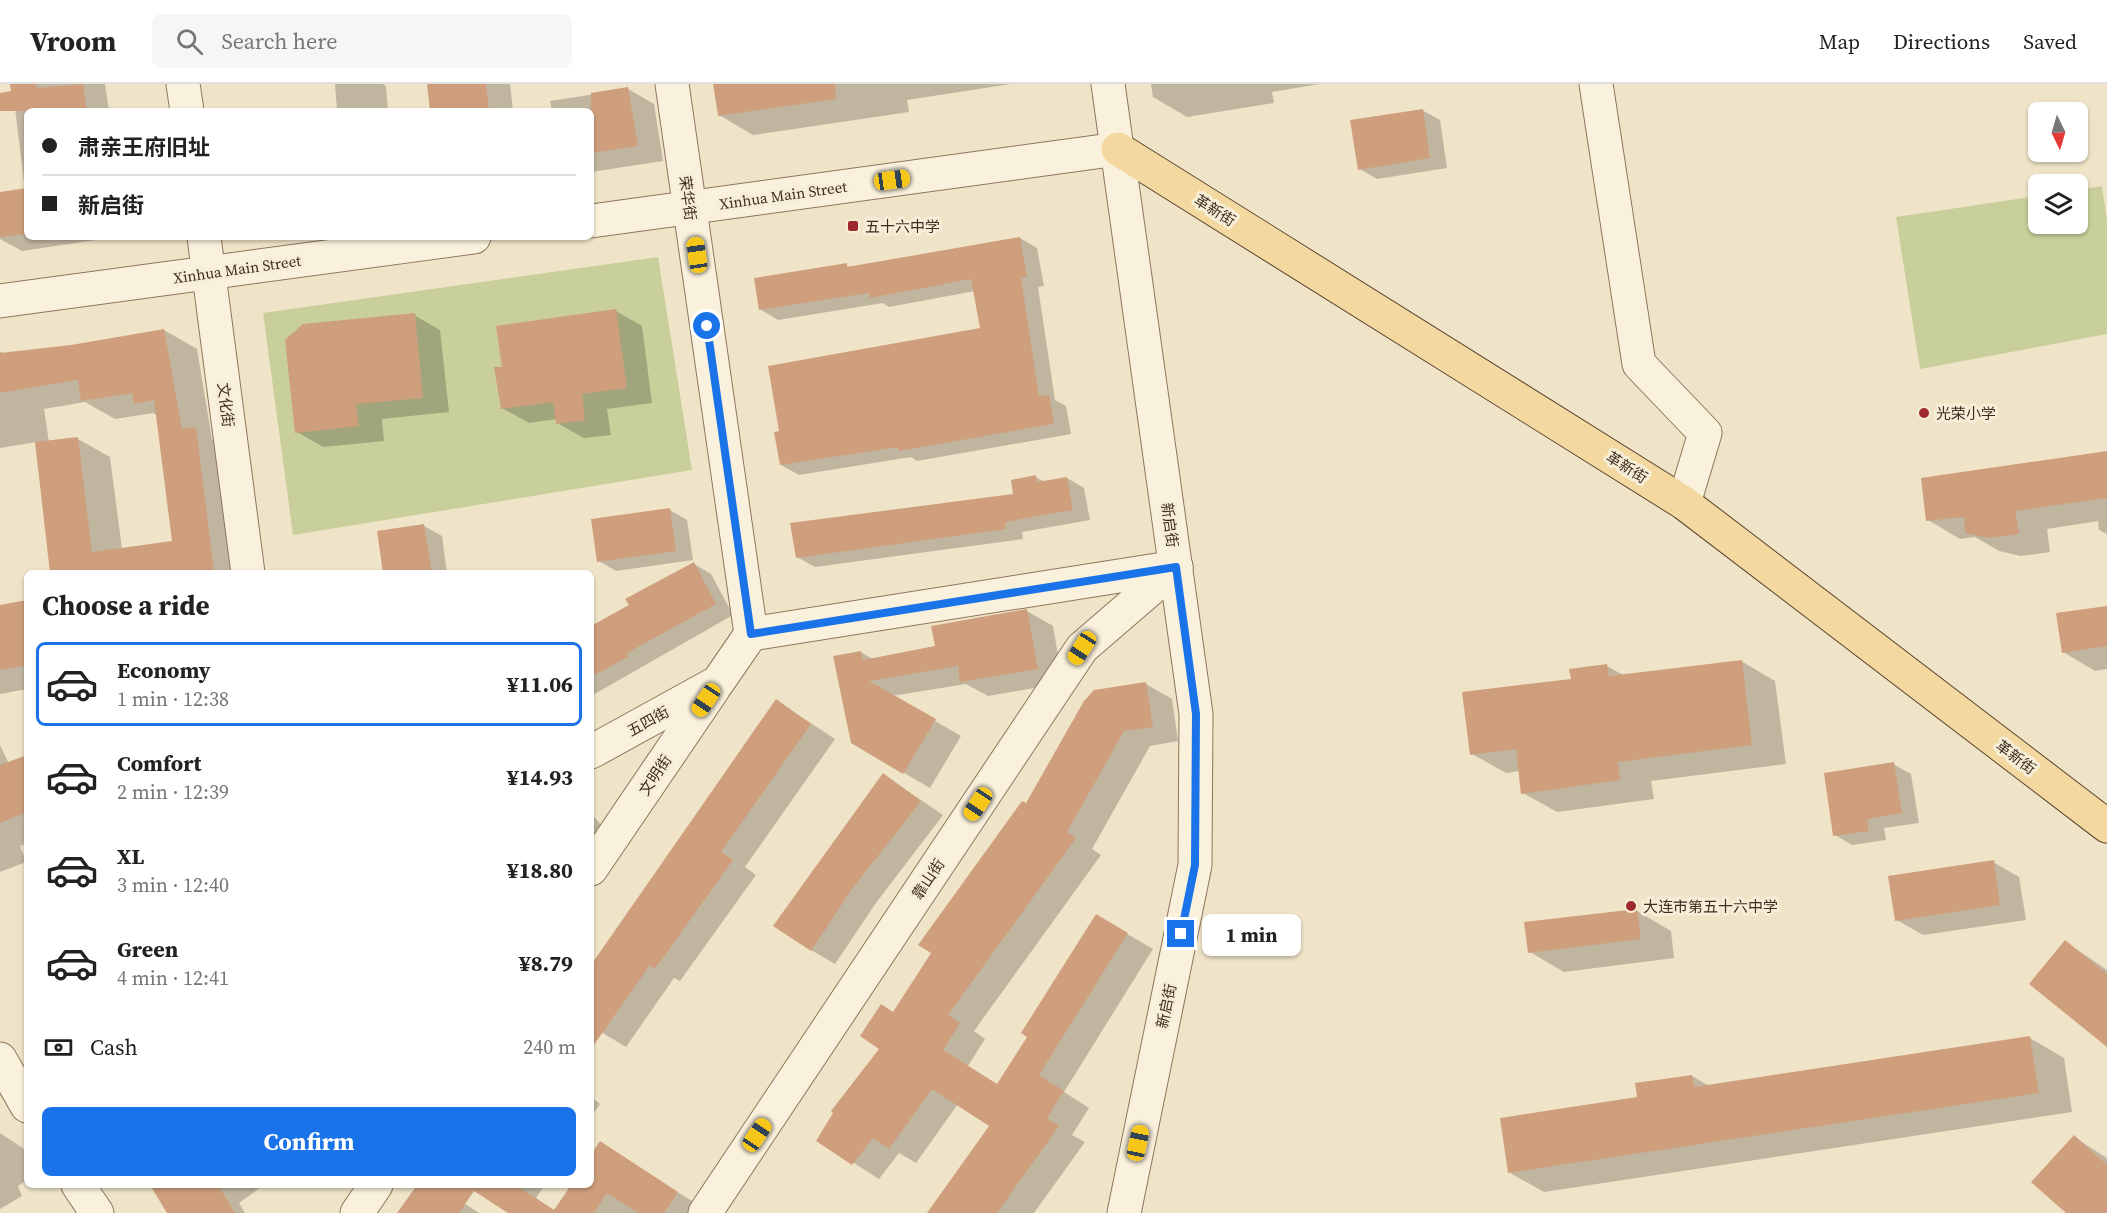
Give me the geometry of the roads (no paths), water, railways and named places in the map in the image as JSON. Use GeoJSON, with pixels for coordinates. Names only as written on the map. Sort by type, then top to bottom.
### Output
{"type":"FeatureCollection","features":[{"type":"Feature","properties":{"kind":"main road","name":"革新街"},"geometry":{"type":"LineString","coordinates":[[1118,149],[1684,503],[2107,826]]}},
{"type":"Feature","properties":{"kind":"street"},"geometry":{"type":"LineString","coordinates":[[183,84],[187,108]]}},
{"type":"Feature","properties":{"kind":"street","name":"荣华街"},"geometry":{"type":"LineString","coordinates":[[672,84],[751,634]]}},
{"type":"Feature","properties":{"kind":"street","name":"新启街"},"geometry":{"type":"LineString","coordinates":[[1108,84],[1196,714],[1195,865],[1124,1213]]}},
{"type":"Feature","properties":{"kind":"street"},"geometry":{"type":"LineString","coordinates":[[1596,84],[1638,364],[1705,433],[1684,503]]}},
{"type":"Feature","properties":{"kind":"street","name":"Xinhua Main Street"},"geometry":{"type":"LineString","coordinates":[[594,221],[1118,149]]}},
{"type":"Feature","properties":{"kind":"street","name":"文化街"},"geometry":{"type":"LineString","coordinates":[[204,240],[248,570]]}},
{"type":"Feature","properties":{"kind":"street","name":"Xinhua Main Street"},"geometry":{"type":"LineString","coordinates":[[0,301],[452,240]]}},
{"type":"Feature","properties":{"kind":"street"},"geometry":{"type":"LineString","coordinates":[[751,634],[1176,567]]}},
{"type":"Feature","properties":{"kind":"street","name":"靠山街"},"geometry":{"type":"LineString","coordinates":[[705,1213],[1082,648],[1176,567]]}},
{"type":"Feature","properties":{"kind":"street","name":"五四街"},"geometry":{"type":"LineString","coordinates":[[594,750],[718,682],[751,634]]}},
{"type":"Feature","properties":{"kind":"street","name":"文明街"},"geometry":{"type":"LineString","coordinates":[[594,865],[718,682]]}},
{"type":"Feature","properties":{"kind":"street"},"geometry":{"type":"LineString","coordinates":[[9,1070],[24,1100]]}},
{"type":"Feature","properties":{"kind":"street"},"geometry":{"type":"LineString","coordinates":[[80,1188],[97,1213]]}},
{"type":"Feature","properties":{"kind":"street"},"geometry":{"type":"LineString","coordinates":[[357,1213],[374,1188]]}},
{"type":"Feature","properties":{"kind":"place","name":"五十六中学"},"geometry":{"type":"Point","coordinates":[853,226]}},
{"type":"Feature","properties":{"kind":"place","name":"光荣小学"},"geometry":{"type":"Point","coordinates":[1924,413]}},
{"type":"Feature","properties":{"kind":"place","name":"大连市第五十六中学"},"geometry":{"type":"Point","coordinates":[1631,906]}}]}
